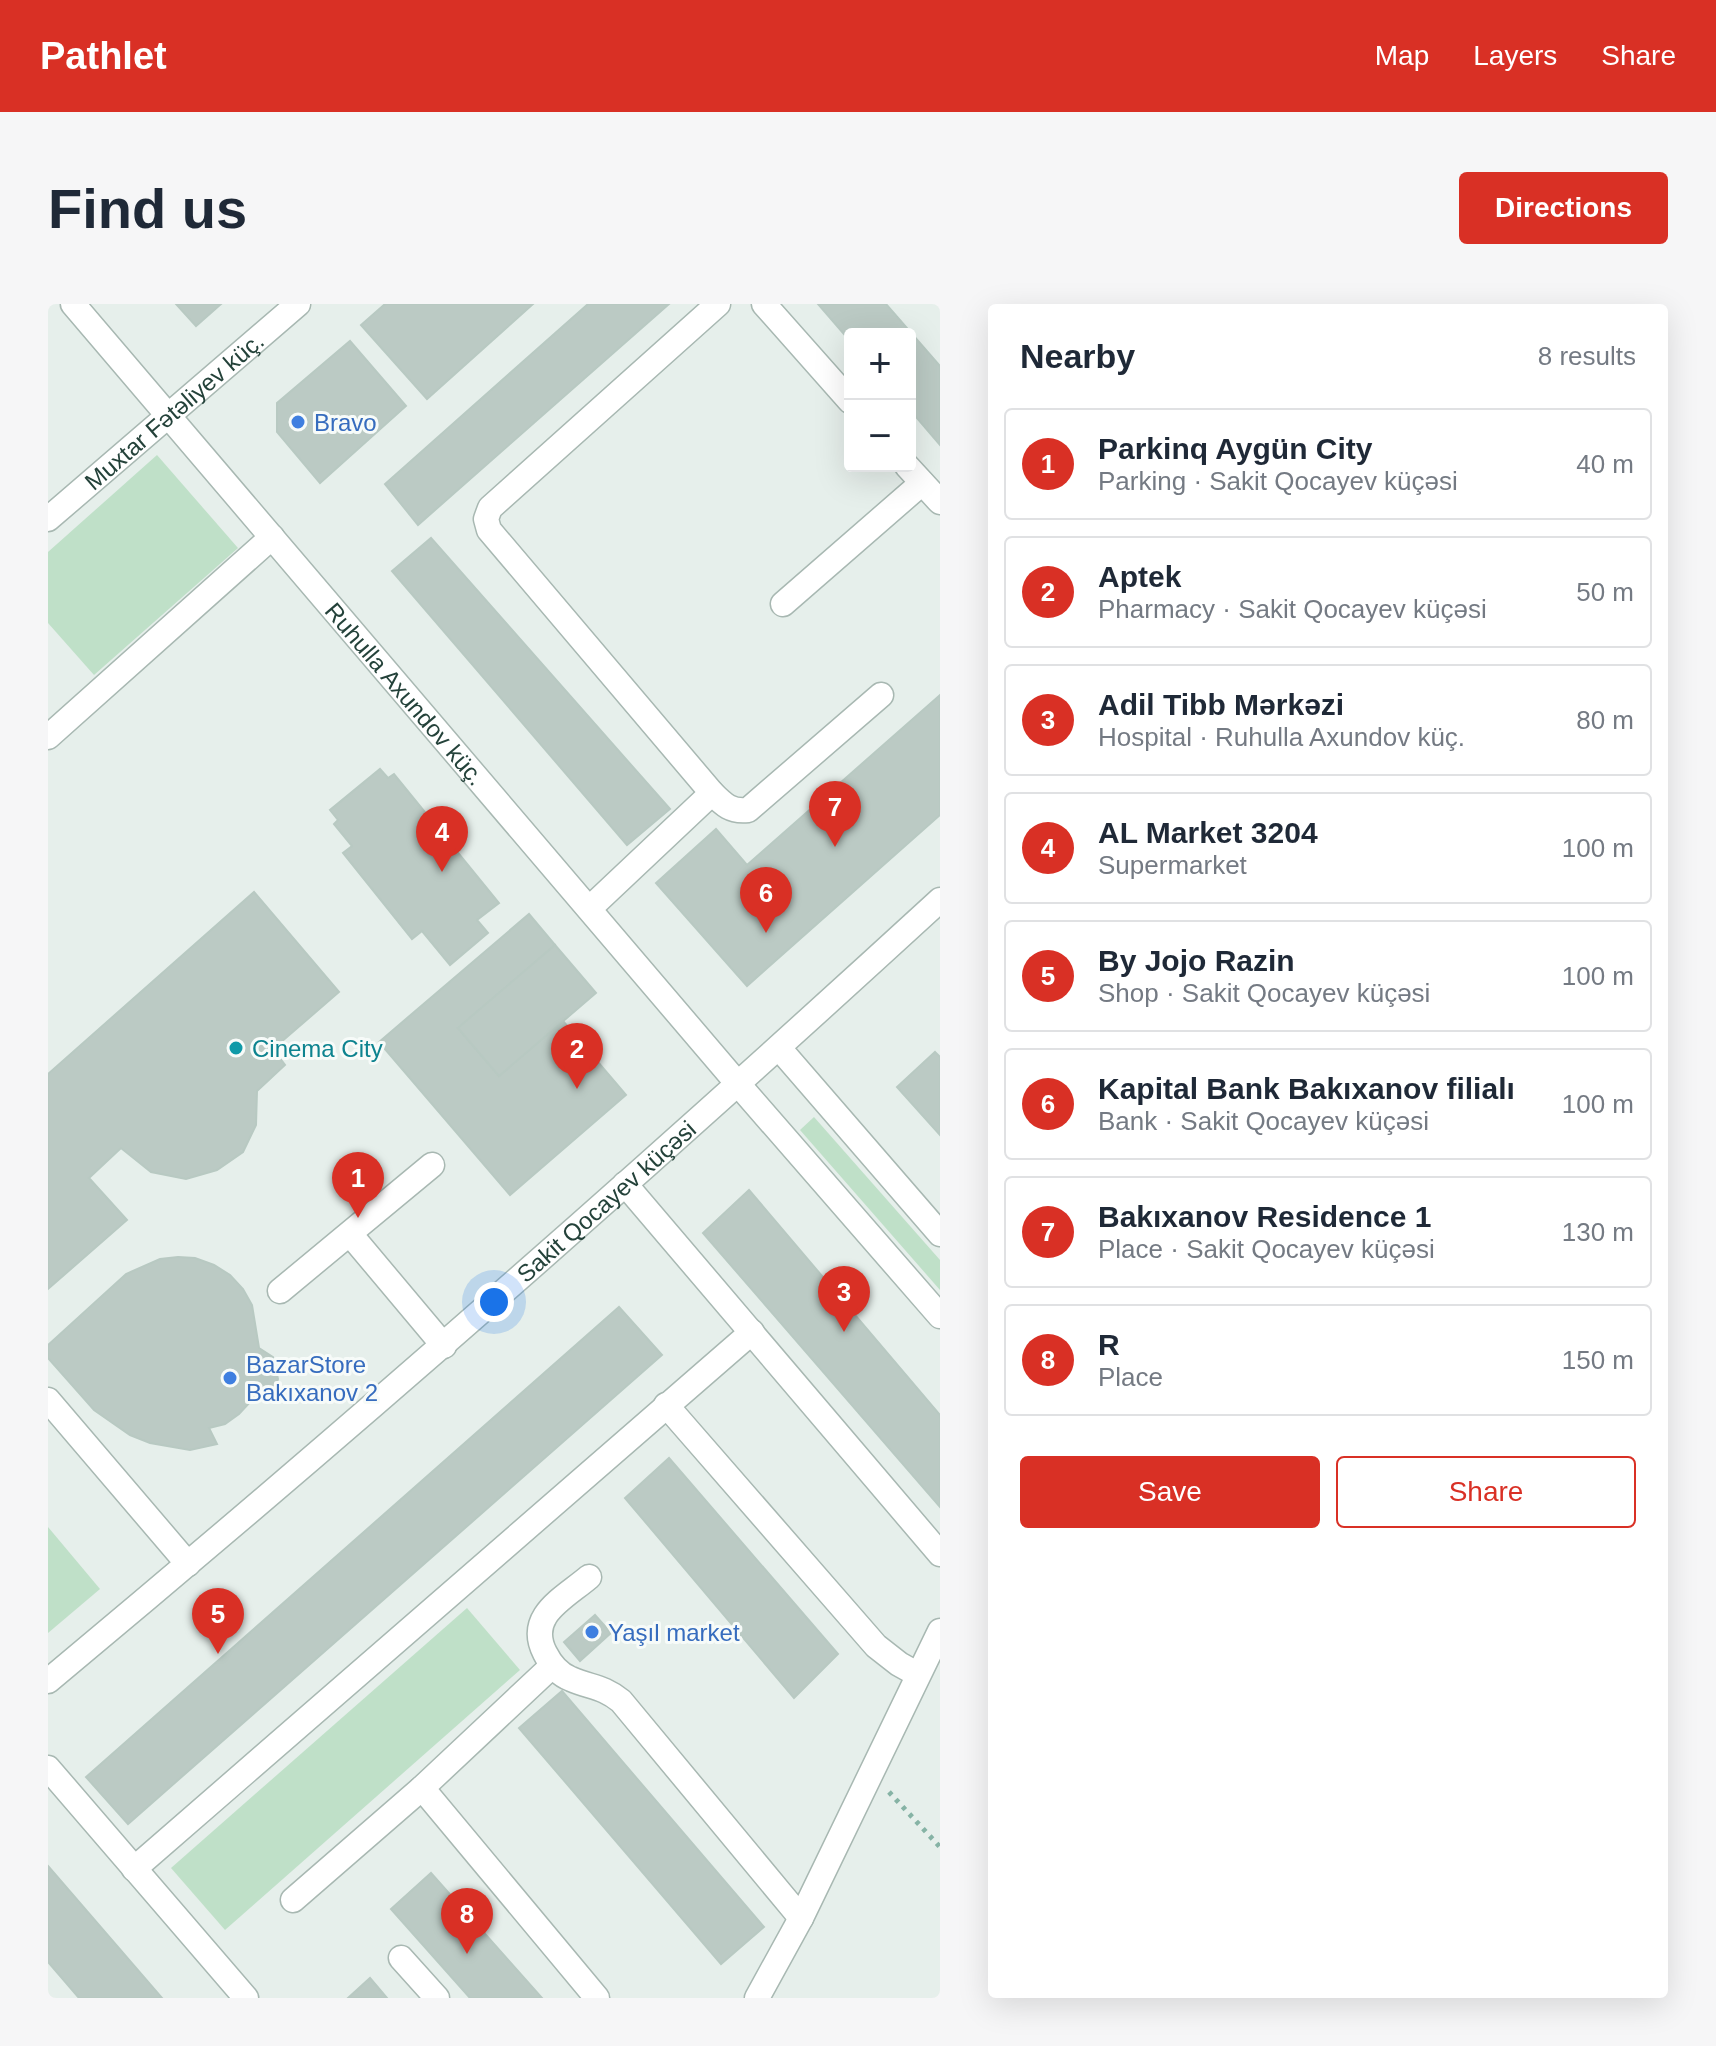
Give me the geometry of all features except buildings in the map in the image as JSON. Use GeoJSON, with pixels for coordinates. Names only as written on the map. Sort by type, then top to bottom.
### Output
{"type":"FeatureCollection","features":[{"type":"Feature","properties":{"kind":"street","name":"Ruhulla Axundov küç."},"geometry":{"type":"LineString","coordinates":[[73,304],[738,1084],[940,1316]]}},
{"type":"Feature","properties":{"kind":"street","name":"Muxtar Fətəliyev küç."},"geometry":{"type":"LineString","coordinates":[[48,519],[298,304]]}},
{"type":"Feature","properties":{"kind":"street"},"geometry":{"type":"LineString","coordinates":[[718,304],[490,508],[486,519],[489,530],[712,793],[725,806],[736,811],[748,810],[881,695]]}},
{"type":"Feature","properties":{"kind":"street"},"geometry":{"type":"LineString","coordinates":[[764,304],[849,400]]}},
{"type":"Feature","properties":{"kind":"street"},"geometry":{"type":"LineString","coordinates":[[783,604],[915,474],[940,502]]}},
{"type":"Feature","properties":{"kind":"street"},"geometry":{"type":"LineString","coordinates":[[48,737],[272,537]]}},
{"type":"Feature","properties":{"kind":"street"},"geometry":{"type":"LineString","coordinates":[[590,908],[712,793]]}},
{"type":"Feature","properties":{"kind":"street","name":"Sakit Qocayev küçəsi"},"geometry":{"type":"LineString","coordinates":[[48,1681],[444,1346],[779,1048],[940,900]]}},
{"type":"Feature","properties":{"kind":"street"},"geometry":{"type":"LineString","coordinates":[[779,1048],[940,1234]]}},
{"type":"Feature","properties":{"kind":"street"},"geometry":{"type":"LineString","coordinates":[[280,1291],[432,1165]]}},
{"type":"Feature","properties":{"kind":"street"},"geometry":{"type":"LineString","coordinates":[[625,1184],[940,1554]]}},
{"type":"Feature","properties":{"kind":"street"},"geometry":{"type":"LineString","coordinates":[[350,1234],[444,1346]]}},
{"type":"Feature","properties":{"kind":"street"},"geometry":{"type":"LineString","coordinates":[[134,1869],[752,1332]]}},
{"type":"Feature","properties":{"kind":"street"},"geometry":{"type":"LineString","coordinates":[[48,1400],[188,1564]]}},
{"type":"Feature","properties":{"kind":"street"},"geometry":{"type":"LineString","coordinates":[[666,1405],[876,1646],[917,1674]]}},
{"type":"Feature","properties":{"kind":"street"},"geometry":{"type":"LineString","coordinates":[[589,1577],[542,1617],[538,1640],[552,1666],[569,1678],[607,1689],[621,1701],[801,1918]]}},
{"type":"Feature","properties":{"kind":"street"},"geometry":{"type":"LineString","coordinates":[[757,1998],[801,1918],[940,1631]]}},
{"type":"Feature","properties":{"kind":"street"},"geometry":{"type":"LineString","coordinates":[[293,1900],[422,1788],[552,1666]]}},
{"type":"Feature","properties":{"kind":"street"},"geometry":{"type":"LineString","coordinates":[[48,1768],[246,1998]]}},
{"type":"Feature","properties":{"kind":"street"},"geometry":{"type":"LineString","coordinates":[[422,1788],[597,1998]]}},
{"type":"Feature","properties":{"kind":"street"},"geometry":{"type":"LineString","coordinates":[[401,1958],[437,1998]]}},
{"type":"Feature","properties":{"kind":"path"},"geometry":{"type":"LineString","coordinates":[[869,1777],[890,1793],[940,1847]]}},
{"type":"Feature","properties":{"kind":"green space"},"geometry":{"type":"Polygon","coordinates":[[[157,455],[238,548],[94,675],[48,623],[48,552],[157,455]]]}},
{"type":"Feature","properties":{"kind":"green space"},"geometry":{"type":"Polygon","coordinates":[[[814,1117],[940,1260],[940,1290],[800,1130],[814,1117]]]}},
{"type":"Feature","properties":{"kind":"green space"},"geometry":{"type":"Polygon","coordinates":[[[48,1527],[100,1589],[48,1633],[48,1527]]]}},
{"type":"Feature","properties":{"kind":"green space"},"geometry":{"type":"Polygon","coordinates":[[[467,1608],[520,1670],[225,1930],[171,1868],[467,1608]]]}},
{"type":"Feature","properties":{"kind":"place","name":"Bravo"},"geometry":{"type":"Point","coordinates":[298,422]}},
{"type":"Feature","properties":{"kind":"place","name":"Bakıxanov Residence 1"},"geometry":{"type":"Point","coordinates":[835,847]}},
{"type":"Feature","properties":{"kind":"place","name":"AL Market 3204"},"geometry":{"type":"Point","coordinates":[442,872]}},
{"type":"Feature","properties":{"kind":"place","name":"Kapital Bank Bakıxanov filialı"},"geometry":{"type":"Point","coordinates":[766,933]}},
{"type":"Feature","properties":{"kind":"place","name":"Cinema City"},"geometry":{"type":"Point","coordinates":[236,1048]}},
{"type":"Feature","properties":{"kind":"place","name":"Aptek"},"geometry":{"type":"Point","coordinates":[577,1089]}},
{"type":"Feature","properties":{"kind":"place","name":"Parkinq Aygün City"},"geometry":{"type":"Point","coordinates":[358,1218]}},
{"type":"Feature","properties":{"kind":"place","name":"Adil Tibb Mərkəzi"},"geometry":{"type":"Point","coordinates":[844,1332]}},
{"type":"Feature","properties":{"kind":"place","name":"BazarStore Bakıxanov 2"},"geometry":{"type":"Point","coordinates":[230,1378]}},
{"type":"Feature","properties":{"kind":"place","name":"Yaşıl market"},"geometry":{"type":"Point","coordinates":[592,1632]}},
{"type":"Feature","properties":{"kind":"place","name":"By Jojo Razin"},"geometry":{"type":"Point","coordinates":[218,1654]}},
{"type":"Feature","properties":{"kind":"place","name":"R"},"geometry":{"type":"Point","coordinates":[467,1954]}}]}
